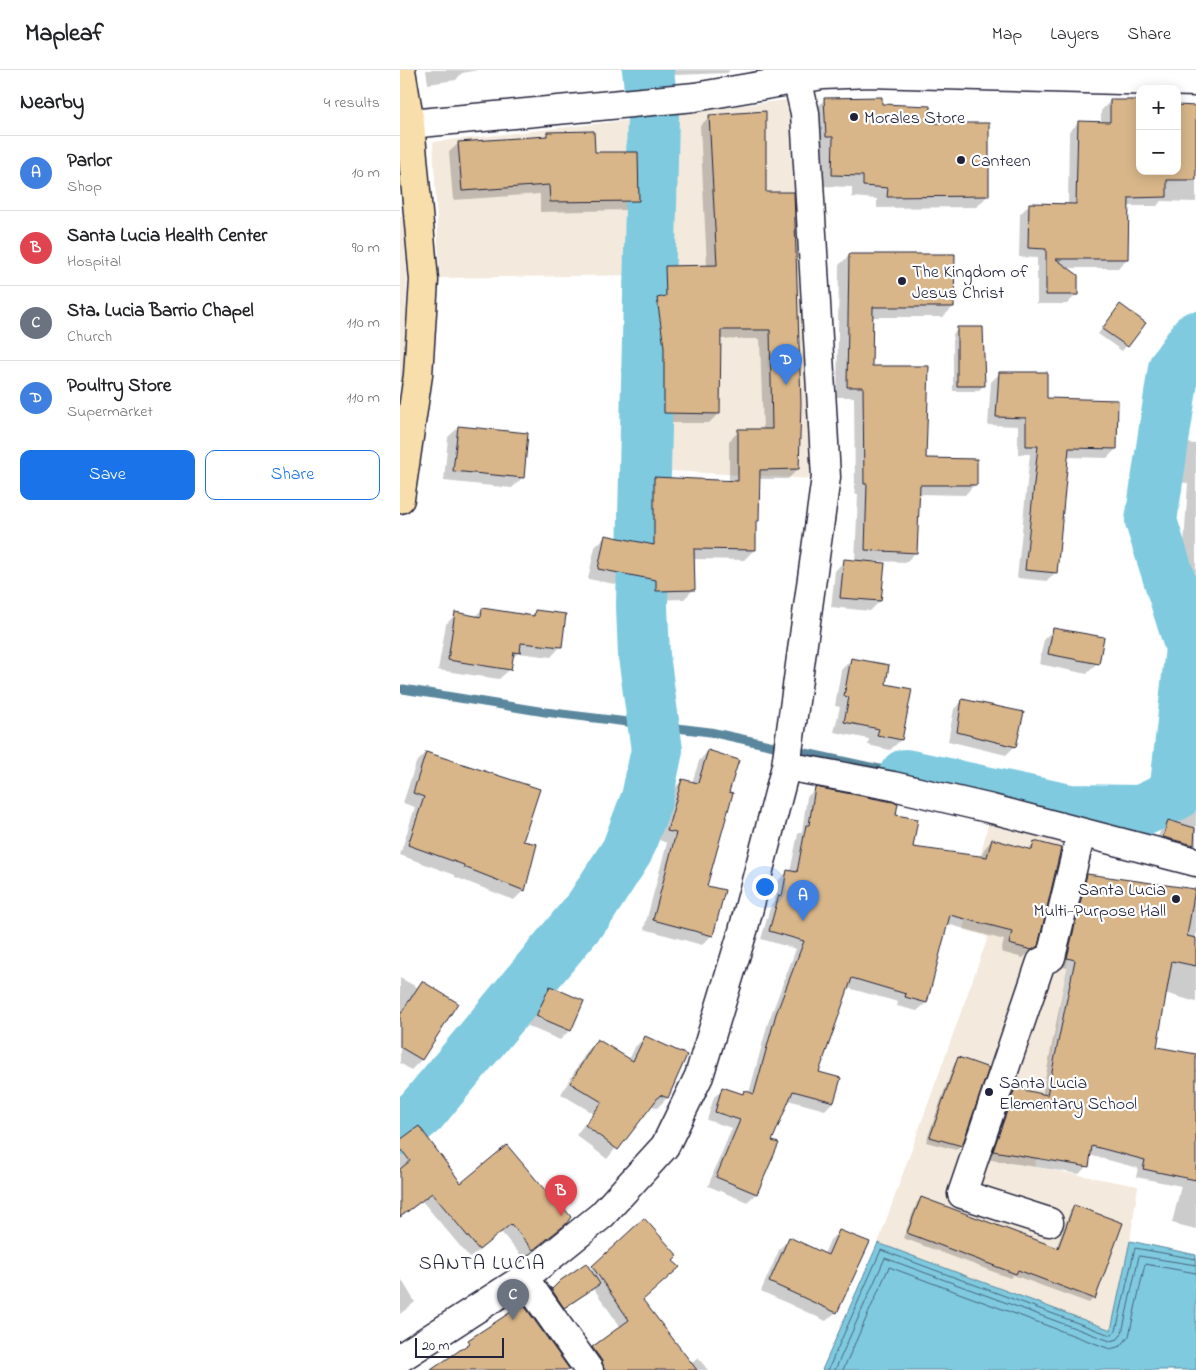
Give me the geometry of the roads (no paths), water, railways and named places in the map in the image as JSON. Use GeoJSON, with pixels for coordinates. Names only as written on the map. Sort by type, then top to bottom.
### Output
{"type":"FeatureCollection","features":[{"type":"Feature","properties":{"kind":"main road"},"geometry":{"type":"LineString","coordinates":[[400,499],[418,375],[424,280],[408,205],[410,124],[401,70]]}},
{"type":"Feature","properties":{"kind":"street"},"geometry":{"type":"LineString","coordinates":[[410,124],[695,97],[796,75],[869,72],[1196,82]]}},
{"type":"Feature","properties":{"kind":"street"},"geometry":{"type":"LineString","coordinates":[[400,1358],[524,1278],[602,1215],[665,1146],[699,1076],[743,930],[787,763],[826,477],[805,113],[796,75]]}},
{"type":"Feature","properties":{"kind":"street"},"geometry":{"type":"LineString","coordinates":[[787,763],[902,788],[1196,862]]}},
{"type":"Feature","properties":{"kind":"street"},"geometry":{"type":"LineString","coordinates":[[1049,1222],[962,1194],[1041,962],[1051,957],[1081,833]]}},
{"type":"Feature","properties":{"kind":"street"},"geometry":{"type":"LineString","coordinates":[[524,1278],[589,1370]]}},
{"type":"Feature","properties":{"kind":"water"},"geometry":{"type":"Polygon","coordinates":[[[1130,1241],[1196,1255],[1196,1370],[822,1370],[878,1243],[1111,1330],[1130,1241]]]}},
{"type":"Feature","properties":{"kind":"waterway"},"geometry":{"type":"LineString","coordinates":[[400,1129],[421,1112],[589,910],[627,851],[647,798],[657,750],[644,656],[642,606],[653,116],[648,70]]}},
{"type":"Feature","properties":{"kind":"waterway"},"geometry":{"type":"LineString","coordinates":[[905,775],[1069,810],[1141,811],[1175,795],[1191,648],[1151,521],[1174,368],[1196,337]]}},
{"type":"Feature","properties":{"kind":"waterway"},"geometry":{"type":"LineString","coordinates":[[403,689],[545,712],[710,732],[893,772]]}},
{"type":"Feature","properties":{"kind":"place","name":"Morales Store"},"geometry":{"type":"Point","coordinates":[854,117]}},
{"type":"Feature","properties":{"kind":"place","name":"Canteen"},"geometry":{"type":"Point","coordinates":[961,160]}},
{"type":"Feature","properties":{"kind":"place","name":"The Kingdom of Jesus Christ"},"geometry":{"type":"Point","coordinates":[902,281]}},
{"type":"Feature","properties":{"kind":"place","name":"Poultry Store"},"geometry":{"type":"Point","coordinates":[786,385]}},
{"type":"Feature","properties":{"kind":"place","name":"Santa Lucia Multi-Purpose Hall"},"geometry":{"type":"Point","coordinates":[1176,899]}},
{"type":"Feature","properties":{"kind":"place","name":"Parlor"},"geometry":{"type":"Point","coordinates":[803,921]}},
{"type":"Feature","properties":{"kind":"place","name":"Santa Lucia Elementary School"},"geometry":{"type":"Point","coordinates":[989,1092]}},
{"type":"Feature","properties":{"kind":"place","name":"Santa Lucia Health Center"},"geometry":{"type":"Point","coordinates":[561,1216]}},
{"type":"Feature","properties":{"kind":"place","name":"Sta. Lucia Barrio Chapel"},"geometry":{"type":"Point","coordinates":[513,1320]}},
{"type":"Feature","properties":{"kind":"district","name":"SANTA LUCIA"},"geometry":{"type":"Point","coordinates":[482,1262]}}]}
